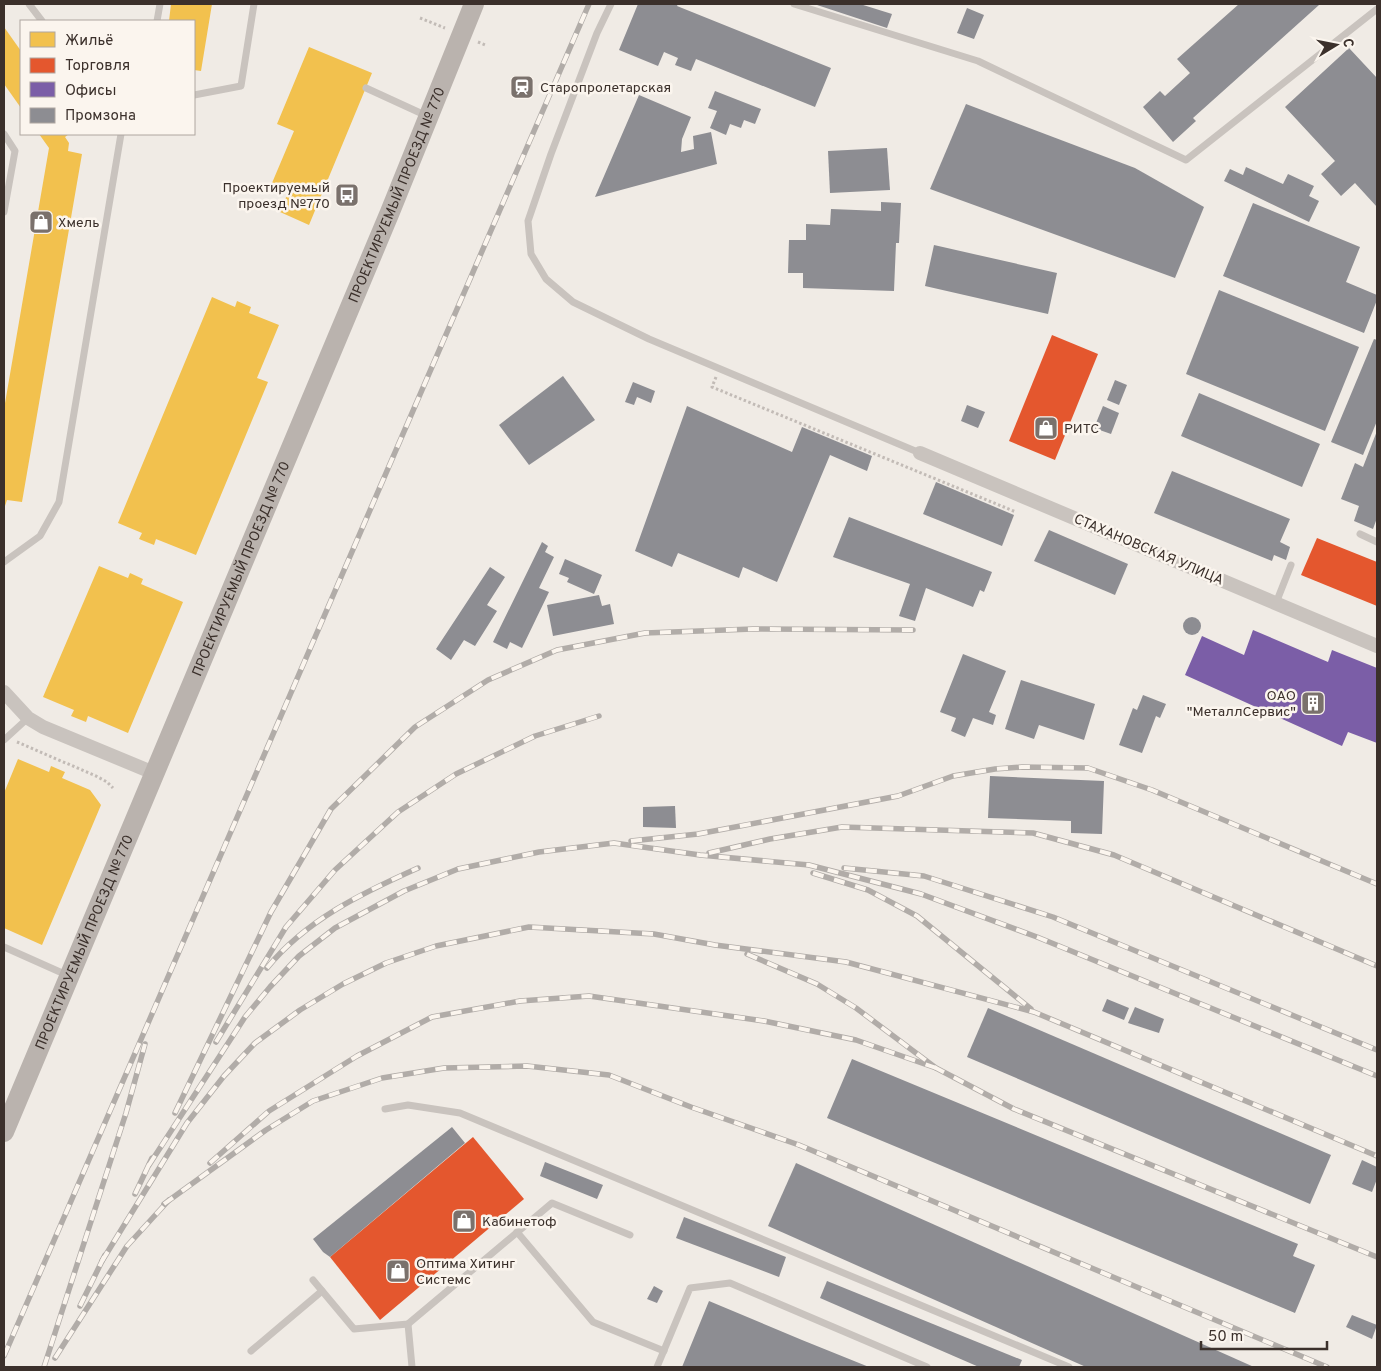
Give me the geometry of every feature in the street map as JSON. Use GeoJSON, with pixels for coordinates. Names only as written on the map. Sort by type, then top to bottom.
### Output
{"type":"FeatureCollection","features":[{"type":"Feature","properties":{"kind":"street","name":"ПРОЕКТИРУЕМЫЙ ПРОЕЗД № 770"},"geometry":{"type":"LineString","coordinates":[[4,1132],[428,117],[467,8]]}},
{"type":"Feature","properties":{"kind":"street","name":"СТАХАНОВСКАЯ УЛИЦА"},"geometry":{"type":"LineString","coordinates":[[920,453],[1377,646]]}},
{"type":"Feature","properties":{"kind":"street"},"geometry":{"type":"LineString","coordinates":[[4,692],[11,703],[28,718],[43,727],[154,774]]}},
{"type":"Feature","properties":{"kind":"lane"},"geometry":{"type":"LineString","coordinates":[[29,4],[41,20]]}},
{"type":"Feature","properties":{"kind":"lane"},"geometry":{"type":"LineString","coordinates":[[158,20],[160,4]]}},
{"type":"Feature","properties":{"kind":"lane"},"geometry":{"type":"LineString","coordinates":[[195,94],[241,86],[254,4]]}},
{"type":"Feature","properties":{"kind":"lane"},"geometry":{"type":"LineString","coordinates":[[611,4],[597,33],[550,154],[528,221],[531,254],[546,279],[573,302],[649,340],[920,453]]}},
{"type":"Feature","properties":{"kind":"lane"},"geometry":{"type":"LineString","coordinates":[[794,4],[978,62],[1186,160],[1376,12]]}},
{"type":"Feature","properties":{"kind":"lane"},"geometry":{"type":"LineString","coordinates":[[366,88],[428,117]]}},
{"type":"Feature","properties":{"kind":"lane"},"geometry":{"type":"LineString","coordinates":[[4,134],[15,151],[4,212]]}},
{"type":"Feature","properties":{"kind":"lane"},"geometry":{"type":"LineString","coordinates":[[4,562],[40,536],[59,502],[121,135]]}},
{"type":"Feature","properties":{"kind":"lane"},"geometry":{"type":"LineString","coordinates":[[1360,534],[1377,542]]}},
{"type":"Feature","properties":{"kind":"lane"},"geometry":{"type":"LineString","coordinates":[[1276,603],[1291,565]]}},
{"type":"Feature","properties":{"kind":"lane"},"geometry":{"type":"LineString","coordinates":[[4,740],[28,718]]}},
{"type":"Feature","properties":{"kind":"lane"},"geometry":{"type":"LineString","coordinates":[[4,947],[69,976]]}},
{"type":"Feature","properties":{"kind":"lane"},"geometry":{"type":"LineString","coordinates":[[385,1109],[408,1105],[460,1113],[1069,1367]]}},
{"type":"Feature","properties":{"kind":"lane"},"geometry":{"type":"LineString","coordinates":[[313,1280],[354,1329],[408,1324],[552,1203],[630,1235]]}},
{"type":"Feature","properties":{"kind":"lane"},"geometry":{"type":"LineString","coordinates":[[518,1232],[593,1322],[664,1352]]}},
{"type":"Feature","properties":{"kind":"lane"},"geometry":{"type":"LineString","coordinates":[[657,1367],[690,1288],[730,1283],[927,1367]]}},
{"type":"Feature","properties":{"kind":"lane"},"geometry":{"type":"LineString","coordinates":[[251,1351],[322,1291]]}},
{"type":"Feature","properties":{"kind":"lane"},"geometry":{"type":"LineString","coordinates":[[408,1324],[412,1367]]}},
{"type":"Feature","properties":{"kind":"path"},"geometry":{"type":"LineString","coordinates":[[9,735],[20,744],[96,776],[113,788]]}},
{"type":"Feature","properties":{"kind":"building: Жильё"},"geometry":{"type":"Polygon","coordinates":[[[171,4],[212,4],[201,71],[195,70],[195,20],[169,20],[171,4]]]}},
{"type":"Feature","properties":{"kind":"building: Жильё"},"geometry":{"type":"Polygon","coordinates":[[[4,27],[20,50],[20,107],[4,84],[4,27]]]}},
{"type":"Feature","properties":{"kind":"building: Жильё"},"geometry":{"type":"Polygon","coordinates":[[[309,47],[372,73],[309,225],[280,212],[289,190],[272,183],[294,131],[277,124],[309,47]]]}},
{"type":"Feature","properties":{"kind":"building: Жильё"},"geometry":{"type":"Polygon","coordinates":[[[40,135],[68,135],[65,137],[69,143],[68,151],[82,154],[22,502],[7,500],[4,509],[4,409],[49,148],[40,135]]]}},
{"type":"Feature","properties":{"kind":"building: Жильё"},"geometry":{"type":"Polygon","coordinates":[[[212,297],[235,307],[237,301],[251,307],[249,313],[279,325],[257,378],[268,382],[196,555],[156,539],[154,545],[139,539],[142,533],[118,523],[212,297]]]}},
{"type":"Feature","properties":{"kind":"building: Жильё"},"geometry":{"type":"Polygon","coordinates":[[[99,566],[128,578],[130,573],[143,579],[141,584],[183,602],[128,733],[88,716],[86,722],[71,716],[74,710],[43,697],[99,566]]]}},
{"type":"Feature","properties":{"kind":"building: Жильё"},"geometry":{"type":"Polygon","coordinates":[[[18,759],[49,772],[51,766],[65,772],[62,778],[90,790],[101,805],[42,945],[4,928],[4,793],[18,759]]]}},
{"type":"Feature","properties":{"kind":"building: Торговля"},"geometry":{"type":"Polygon","coordinates":[[[1052,335],[1098,354],[1055,460],[1009,441],[1052,335]]]}},
{"type":"Feature","properties":{"kind":"building: Торговля"},"geometry":{"type":"Polygon","coordinates":[[[1317,538],[1377,562],[1377,606],[1301,575],[1317,538]]]}},
{"type":"Feature","properties":{"kind":"building: Торговля"},"geometry":{"type":"Polygon","coordinates":[[[473,1137],[524,1199],[380,1320],[330,1257],[473,1137]]]}},
{"type":"Feature","properties":{"kind":"building: Офисы","name":"ОАО \"МеталлСервис\""},"geometry":{"type":"Polygon","coordinates":[[[1253,630],[1328,662],[1332,650],[1377,668],[1377,743],[1348,732],[1342,746],[1185,675],[1202,636],[1244,655],[1253,630]]]}},
{"type":"Feature","properties":{"kind":"building: Промзона"},"geometry":{"type":"Polygon","coordinates":[[[638,4],[678,4],[677,6],[831,68],[815,107],[696,59],[691,71],[675,65],[678,58],[664,52],[658,66],[619,50],[638,4]]]}},
{"type":"Feature","properties":{"kind":"building: Промзона"},"geometry":{"type":"Polygon","coordinates":[[[814,4],[860,4],[892,14],[887,28],[814,4]]]}},
{"type":"Feature","properties":{"kind":"building: Промзона"},"geometry":{"type":"Polygon","coordinates":[[[1239,4],[1319,5],[1193,118],[1196,121],[1173,142],[1143,107],[1160,91],[1165,96],[1190,73],[1177,59],[1239,4]]]}},
{"type":"Feature","properties":{"kind":"building: Промзона"},"geometry":{"type":"Polygon","coordinates":[[[967,8],[984,15],[974,39],[957,33],[967,8]]]}},
{"type":"Feature","properties":{"kind":"building: Промзона"},"geometry":{"type":"Polygon","coordinates":[[[1349,48],[1377,78],[1377,207],[1355,183],[1341,196],[1321,174],[1335,161],[1285,107],[1349,48]]]}},
{"type":"Feature","properties":{"kind":"building: Промзона"},"geometry":{"type":"Polygon","coordinates":[[[715,91],[761,109],[755,124],[744,120],[741,128],[730,124],[726,135],[710,128],[717,111],[708,108],[715,91]]]}},
{"type":"Feature","properties":{"kind":"building: Промзона"},"geometry":{"type":"Polygon","coordinates":[[[639,95],[691,117],[682,139],[681,152],[694,149],[693,136],[711,132],[717,164],[595,197],[639,95]]]}},
{"type":"Feature","properties":{"kind":"building: Промзона"},"geometry":{"type":"Polygon","coordinates":[[[966,104],[1135,168],[1204,207],[1175,278],[930,189],[966,104]]]}},
{"type":"Feature","properties":{"kind":"building: Промзона"},"geometry":{"type":"Polygon","coordinates":[[[887,148],[890,190],[830,193],[828,151],[887,148]]]}},
{"type":"Feature","properties":{"kind":"building: Промзона"},"geometry":{"type":"Polygon","coordinates":[[[1246,167],[1283,184],[1288,174],[1314,186],[1309,196],[1319,201],[1309,222],[1224,181],[1230,169],[1243,175],[1246,167]]]}},
{"type":"Feature","properties":{"kind":"building: Промзона"},"geometry":{"type":"Polygon","coordinates":[[[881,202],[901,203],[899,243],[896,243],[894,291],[803,288],[803,273],[788,273],[789,240],[806,240],[806,224],[830,225],[831,209],[881,211],[881,202]]]}},
{"type":"Feature","properties":{"kind":"building: Промзона"},"geometry":{"type":"Polygon","coordinates":[[[1253,203],[1360,247],[1346,282],[1377,295],[1377,300],[1364,333],[1223,276],[1253,203]]]}},
{"type":"Feature","properties":{"kind":"building: Промзона"},"geometry":{"type":"Polygon","coordinates":[[[934,245],[1057,273],[1048,314],[925,286],[934,245]]]}},
{"type":"Feature","properties":{"kind":"building: Промзона"},"geometry":{"type":"Polygon","coordinates":[[[1219,290],[1359,347],[1325,431],[1186,374],[1219,290]]]}},
{"type":"Feature","properties":{"kind":"building: Промзона"},"geometry":{"type":"Polygon","coordinates":[[[1374,339],[1377,340],[1377,421],[1363,455],[1331,442],[1374,339]]]}},
{"type":"Feature","properties":{"kind":"building: Промзона"},"geometry":{"type":"Polygon","coordinates":[[[563,376],[595,420],[529,465],[499,425],[563,376]]]}},
{"type":"Feature","properties":{"kind":"building: Промзона"},"geometry":{"type":"Polygon","coordinates":[[[1115,380],[1127,385],[1119,405],[1107,400],[1115,380]]]}},
{"type":"Feature","properties":{"kind":"building: Промзона"},"geometry":{"type":"Polygon","coordinates":[[[633,382],[655,391],[651,403],[637,397],[634,405],[625,402],[633,382]]]}},
{"type":"Feature","properties":{"kind":"building: Промзона"},"geometry":{"type":"Polygon","coordinates":[[[1199,393],[1320,444],[1302,487],[1181,436],[1199,393]]]}},
{"type":"Feature","properties":{"kind":"building: Промзона"},"geometry":{"type":"Polygon","coordinates":[[[967,405],[985,412],[978,428],[961,421],[967,405]]]}},
{"type":"Feature","properties":{"kind":"building: Промзона"},"geometry":{"type":"Polygon","coordinates":[[[687,406],[792,452],[802,427],[872,456],[867,471],[830,455],[777,582],[743,567],[739,578],[678,553],[672,567],[635,551],[687,406]]]}},
{"type":"Feature","properties":{"kind":"building: Промзона"},"geometry":{"type":"Polygon","coordinates":[[[1103,406],[1119,413],[1111,434],[1094,428],[1103,406]]]}},
{"type":"Feature","properties":{"kind":"building: Промзона"},"geometry":{"type":"Polygon","coordinates":[[[1377,431],[1377,518],[1373,529],[1354,521],[1359,506],[1341,499],[1355,463],[1363,467],[1377,431]]]}},
{"type":"Feature","properties":{"kind":"building: Промзона"},"geometry":{"type":"Polygon","coordinates":[[[1172,471],[1290,519],[1280,542],[1290,547],[1286,560],[1274,555],[1272,561],[1154,513],[1172,471]]]}},
{"type":"Feature","properties":{"kind":"building: Промзона"},"geometry":{"type":"Polygon","coordinates":[[[936,482],[1014,515],[1002,546],[923,514],[936,482]]]}},
{"type":"Feature","properties":{"kind":"building: Промзона"},"geometry":{"type":"Polygon","coordinates":[[[849,517],[992,572],[984,592],[980,590],[973,607],[926,588],[915,621],[899,616],[910,584],[833,557],[849,517]]]}},
{"type":"Feature","properties":{"kind":"building: Промзона"},"geometry":{"type":"Polygon","coordinates":[[[1049,530],[1128,564],[1115,595],[1034,561],[1049,530]]]}},
{"type":"Feature","properties":{"kind":"building: Промзона"},"geometry":{"type":"Polygon","coordinates":[[[542,542],[548,546],[545,552],[554,557],[539,588],[549,592],[522,648],[510,642],[507,649],[493,642],[542,542]]]}},
{"type":"Feature","properties":{"kind":"building: Промзона"},"geometry":{"type":"Polygon","coordinates":[[[565,559],[602,575],[594,594],[567,582],[569,578],[559,574],[565,559]]]}},
{"type":"Feature","properties":{"kind":"building: Промзона"},"geometry":{"type":"Polygon","coordinates":[[[490,567],[505,577],[487,605],[497,611],[475,646],[464,640],[451,660],[436,649],[490,567]]]}},
{"type":"Feature","properties":{"kind":"building: Промзона"},"geometry":{"type":"Polygon","coordinates":[[[599,595],[602,606],[610,604],[614,624],[553,636],[547,605],[599,595]]]}},
{"type":"Feature","properties":{"kind":"building: Промзона"},"geometry":{"type":"Polygon","coordinates":[[[1192,617],[1198,620],[1201,626],[1198,632],[1192,635],[1186,632],[1183,626],[1186,620],[1192,617]]]}},
{"type":"Feature","properties":{"kind":"building: Промзона"},"geometry":{"type":"Polygon","coordinates":[[[963,654],[1006,671],[989,712],[996,715],[993,725],[973,718],[965,737],[951,731],[956,718],[940,712],[963,654]]]}},
{"type":"Feature","properties":{"kind":"building: Промзона"},"geometry":{"type":"Polygon","coordinates":[[[1021,680],[1095,704],[1084,740],[1039,725],[1034,739],[1005,729],[1021,680]]]}},
{"type":"Feature","properties":{"kind":"building: Промзона"},"geometry":{"type":"Polygon","coordinates":[[[1143,695],[1166,704],[1160,718],[1156,716],[1142,753],[1119,745],[1133,708],[1137,710],[1143,695]]]}},
{"type":"Feature","properties":{"kind":"building: Промзона"},"geometry":{"type":"Polygon","coordinates":[[[990,776],[1104,781],[1102,834],[1071,833],[1071,821],[988,818],[990,776]]]}},
{"type":"Feature","properties":{"kind":"building: Промзона"},"geometry":{"type":"Polygon","coordinates":[[[675,806],[676,828],[643,827],[643,807],[675,806]]]}},
{"type":"Feature","properties":{"kind":"building: Промзона"},"geometry":{"type":"Polygon","coordinates":[[[1107,999],[1129,1008],[1124,1020],[1102,1011],[1107,999]]]}},
{"type":"Feature","properties":{"kind":"building: Промзона"},"geometry":{"type":"Polygon","coordinates":[[[1135,1007],[1164,1019],[1159,1033],[1128,1023],[1135,1007]]]}},
{"type":"Feature","properties":{"kind":"building: Промзона"},"geometry":{"type":"Polygon","coordinates":[[[988,1008],[1331,1155],[1310,1204],[967,1057],[988,1008]]]}},
{"type":"Feature","properties":{"kind":"building: Промзона"},"geometry":{"type":"Polygon","coordinates":[[[852,1059],[1298,1244],[1293,1256],[1315,1265],[1295,1313],[827,1118],[852,1059]]]}},
{"type":"Feature","properties":{"kind":"building: Промзона"},"geometry":{"type":"Polygon","coordinates":[[[452,1127],[465,1143],[330,1257],[323,1252],[313,1239],[452,1127]]]}},
{"type":"Feature","properties":{"kind":"building: Промзона"},"geometry":{"type":"Polygon","coordinates":[[[1362,1160],[1377,1167],[1377,1179],[1372,1192],[1352,1184],[1362,1160]]]}},
{"type":"Feature","properties":{"kind":"building: Промзона"},"geometry":{"type":"Polygon","coordinates":[[[545,1162],[603,1185],[597,1199],[540,1176],[545,1162]]]}},
{"type":"Feature","properties":{"kind":"building: Промзона"},"geometry":{"type":"Polygon","coordinates":[[[796,1163],[1254,1367],[1086,1367],[768,1226],[796,1163]]]}},
{"type":"Feature","properties":{"kind":"building: Промзона"},"geometry":{"type":"Polygon","coordinates":[[[684,1217],[786,1257],[779,1277],[676,1238],[684,1217]]]}},
{"type":"Feature","properties":{"kind":"building: Промзона"},"geometry":{"type":"Polygon","coordinates":[[[827,1281],[1022,1360],[1019,1367],[979,1367],[820,1298],[827,1281]]]}},
{"type":"Feature","properties":{"kind":"building: Промзона"},"geometry":{"type":"Polygon","coordinates":[[[654,1286],[663,1291],[657,1303],[647,1299],[654,1286]]]}},
{"type":"Feature","properties":{"kind":"building: Промзона"},"geometry":{"type":"Polygon","coordinates":[[[709,1301],[802,1340],[869,1367],[682,1367],[709,1301]]]}},
{"type":"Feature","properties":{"kind":"building: Промзона"},"geometry":{"type":"Polygon","coordinates":[[[1352,1315],[1377,1325],[1372,1339],[1346,1327],[1352,1315]]]}},
{"type":"Feature","properties":{"kind":"railway"},"geometry":{"type":"LineString","coordinates":[[4,1356],[589,4]]}},
{"type":"Feature","properties":{"kind":"railway"},"geometry":{"type":"LineString","coordinates":[[175,1113],[271,912],[331,809],[415,727],[488,680],[557,650],[645,633],[753,629],[913,630]]}},
{"type":"Feature","properties":{"kind":"railway"},"geometry":{"type":"LineString","coordinates":[[216,1042],[286,927],[335,870],[398,812],[456,774],[535,736],[599,716]]}},
{"type":"Feature","properties":{"kind":"railway"},"geometry":{"type":"LineString","coordinates":[[631,841],[698,834],[898,796],[953,776],[995,769],[1022,767],[1088,768],[1152,790],[1377,884]]}},
{"type":"Feature","properties":{"kind":"railway"},"geometry":{"type":"LineString","coordinates":[[709,853],[770,839],[842,827],[1033,833],[1114,855],[1377,966]]}},
{"type":"Feature","properties":{"kind":"railway"},"geometry":{"type":"LineString","coordinates":[[149,1165],[245,1017],[299,956],[335,928],[404,891],[458,869],[539,852],[614,843],[700,855],[809,865],[921,894],[1037,937],[1377,1076]]}},
{"type":"Feature","properties":{"kind":"railway"},"geometry":{"type":"LineString","coordinates":[[267,968],[299,936],[336,909],[376,887],[418,868]]}},
{"type":"Feature","properties":{"kind":"railway"},"geometry":{"type":"LineString","coordinates":[[844,868],[924,876],[1053,917],[1377,1050]]}},
{"type":"Feature","properties":{"kind":"railway"},"geometry":{"type":"LineString","coordinates":[[813,873],[868,890],[917,916],[1031,1009]]}},
{"type":"Feature","properties":{"kind":"railway"},"geometry":{"type":"LineString","coordinates":[[102,1261],[187,1123],[224,1076],[255,1043],[300,1010],[343,984],[386,963],[436,946],[529,927],[654,934],[715,945],[846,962],[1034,1012],[1377,1156]]}},
{"type":"Feature","properties":{"kind":"railway"},"geometry":{"type":"LineString","coordinates":[[747,954],[817,984],[856,1008],[936,1068],[1014,1109],[1377,1257]]}},
{"type":"Feature","properties":{"kind":"railway"},"geometry":{"type":"LineString","coordinates":[[210,1163],[269,1111],[357,1056],[432,1017],[520,1001],[589,996],[764,1021],[856,1040],[936,1068]]}},
{"type":"Feature","properties":{"kind":"railway"},"geometry":{"type":"LineString","coordinates":[[44,1367],[126,1113],[145,1044]]}},
{"type":"Feature","properties":{"kind":"railway"},"geometry":{"type":"LineString","coordinates":[[164,1204],[266,1130],[313,1101],[382,1078],[444,1068],[527,1066],[609,1075],[691,1107],[799,1145],[1327,1367]]}},
{"type":"Feature","properties":{"kind":"railway"},"geometry":{"type":"LineString","coordinates":[[135,1194],[152,1158]]}},
{"type":"Feature","properties":{"kind":"railway"},"geometry":{"type":"LineString","coordinates":[[55,1358],[127,1246],[169,1200]]}},
{"type":"Feature","properties":{"kind":"railway"},"geometry":{"type":"LineString","coordinates":[[80,1306],[105,1255]]}},
{"type":"Feature","properties":{"kind":"place","name":"Старопролетарская"},"geometry":{"type":"Point","coordinates":[522,87]}},
{"type":"Feature","properties":{"kind":"place","name":"Проектируемый проезд №770"},"geometry":{"type":"Point","coordinates":[347,195]}},
{"type":"Feature","properties":{"kind":"place","name":"Хмель"},"geometry":{"type":"Point","coordinates":[41,222]}},
{"type":"Feature","properties":{"kind":"place","name":"РИТС"},"geometry":{"type":"Point","coordinates":[1046,428]}},
{"type":"Feature","properties":{"kind":"place","name":"ОАО \"МеталлСервис\""},"geometry":{"type":"Point","coordinates":[1313,703]}},
{"type":"Feature","properties":{"kind":"place","name":"Кабинетоф"},"geometry":{"type":"Point","coordinates":[464,1221]}},
{"type":"Feature","properties":{"kind":"place","name":"Оптима Хитинг Системс"},"geometry":{"type":"Point","coordinates":[398,1271]}}]}
